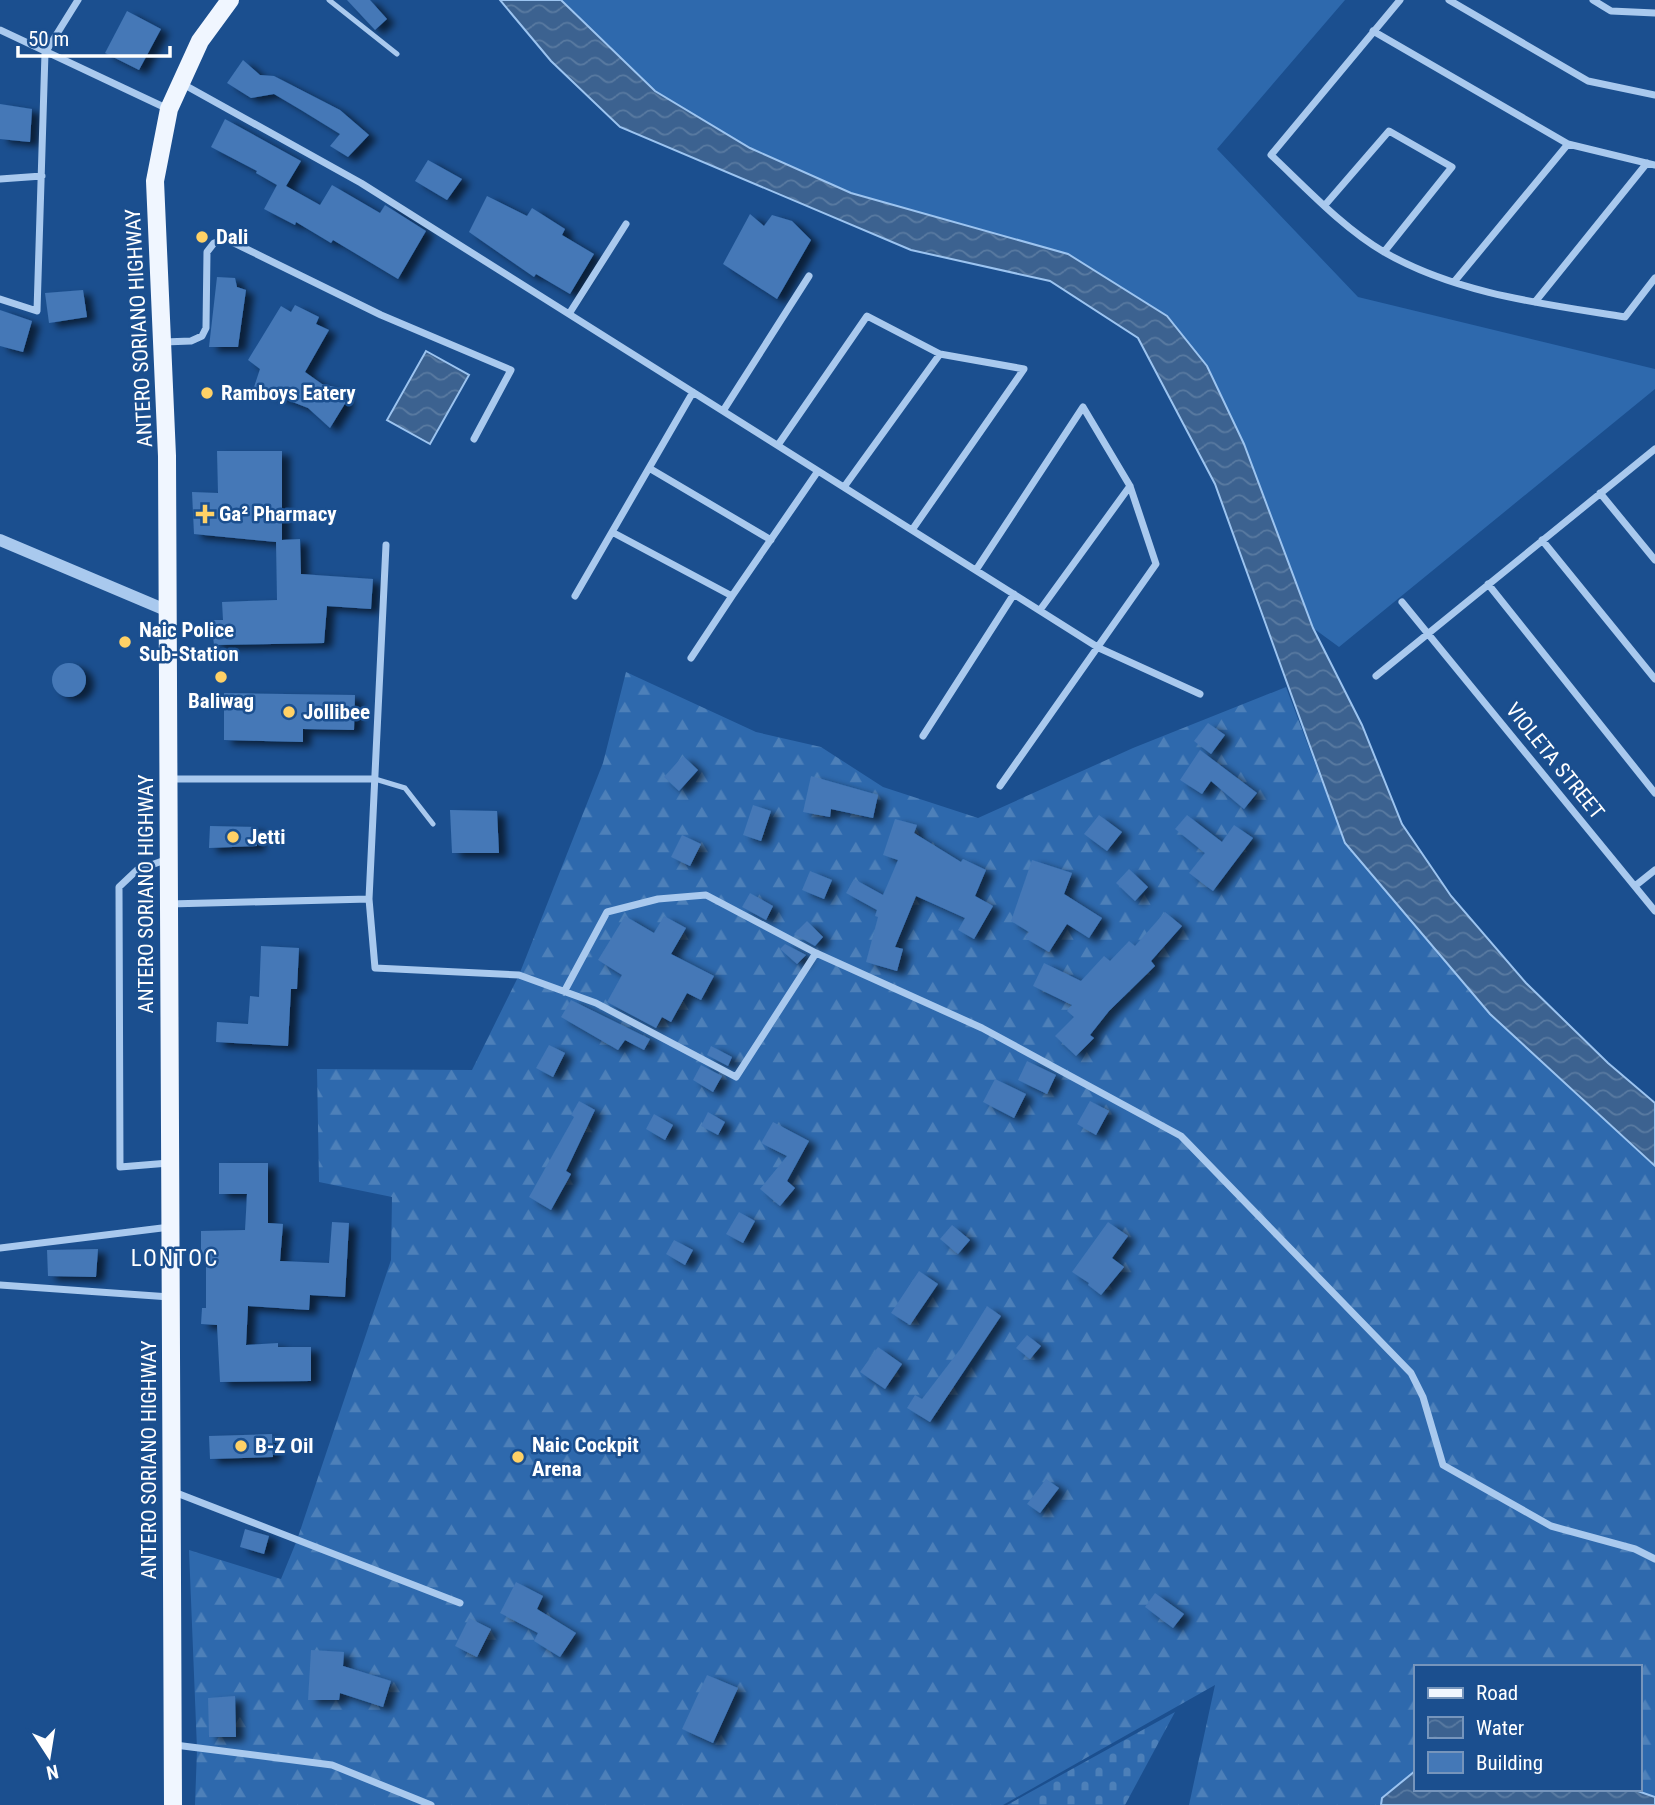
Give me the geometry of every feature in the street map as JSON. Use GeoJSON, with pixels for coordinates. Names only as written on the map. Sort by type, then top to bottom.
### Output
{"type":"FeatureCollection","features":[{"type":"Feature","properties":{"kind":"main road","name":"ANTERO SORIANO HIGHWAY"},"geometry":{"type":"LineString","coordinates":[[173,1805],[167,456],[166,379],[155,181],[169,109],[201,41],[230,0]]}},
{"type":"Feature","properties":{"kind":"street"},"geometry":{"type":"LineString","coordinates":[[0,299],[37,311],[45,53],[78,0]]}},
{"type":"Feature","properties":{"kind":"street"},"geometry":{"type":"LineString","coordinates":[[1400,0],[1271,155],[1325,205],[1384,252],[1454,282],[1535,302],[1625,317],[1655,278]]}},
{"type":"Feature","properties":{"kind":"street"},"geometry":{"type":"LineString","coordinates":[[1449,0],[1588,81],[1655,95]]}},
{"type":"Feature","properties":{"kind":"street"},"geometry":{"type":"LineString","coordinates":[[1593,0],[1611,11],[1655,13]]}},
{"type":"Feature","properties":{"kind":"street"},"geometry":{"type":"LineString","coordinates":[[0,30],[169,109]]}},
{"type":"Feature","properties":{"kind":"street"},"geometry":{"type":"LineString","coordinates":[[1373,31],[1569,144],[1651,164],[1535,302]]}},
{"type":"Feature","properties":{"kind":"street"},"geometry":{"type":"LineString","coordinates":[[180,83],[361,183],[1099,648],[1200,694]]}},
{"type":"Feature","properties":{"kind":"street"},"geometry":{"type":"LineString","coordinates":[[1325,205],[1390,131],[1452,167],[1384,252]]}},
{"type":"Feature","properties":{"kind":"street"},"geometry":{"type":"LineString","coordinates":[[1454,282],[1569,144]]}},
{"type":"Feature","properties":{"kind":"street"},"geometry":{"type":"LineString","coordinates":[[0,179],[42,176]]}},
{"type":"Feature","properties":{"kind":"street"},"geometry":{"type":"LineString","coordinates":[[569,314],[626,224]]}},
{"type":"Feature","properties":{"kind":"street"},"geometry":{"type":"LineString","coordinates":[[164,342],[191,341],[202,336],[205,328],[207,252],[214,243],[226,239],[381,315],[511,370],[474,439]]}},
{"type":"Feature","properties":{"kind":"street"},"geometry":{"type":"LineString","coordinates":[[723,411],[809,276]]}},
{"type":"Feature","properties":{"kind":"street"},"geometry":{"type":"LineString","coordinates":[[778,445],[867,316],[940,354],[1024,369],[912,530]]}},
{"type":"Feature","properties":{"kind":"street"},"geometry":{"type":"LineString","coordinates":[[844,487],[940,354]]}},
{"type":"Feature","properties":{"kind":"street"},"geometry":{"type":"LineString","coordinates":[[575,596],[693,392]]}},
{"type":"Feature","properties":{"kind":"street"},"geometry":{"type":"LineString","coordinates":[[976,570],[1083,407],[1130,486],[1156,564],[1000,786]]}},
{"type":"Feature","properties":{"kind":"street"},"geometry":{"type":"LineString","coordinates":[[1376,676],[1655,449]]}},
{"type":"Feature","properties":{"kind":"street"},"geometry":{"type":"LineString","coordinates":[[649,468],[771,540]]}},
{"type":"Feature","properties":{"kind":"street"},"geometry":{"type":"LineString","coordinates":[[691,658],[818,471]]}},
{"type":"Feature","properties":{"kind":"street"},"geometry":{"type":"LineString","coordinates":[[1040,610],[1130,486]]}},
{"type":"Feature","properties":{"kind":"street"},"geometry":{"type":"LineString","coordinates":[[1600,494],[1655,560]]}},
{"type":"Feature","properties":{"kind":"street"},"geometry":{"type":"LineString","coordinates":[[612,532],[732,596]]}},
{"type":"Feature","properties":{"kind":"street"},"geometry":{"type":"LineString","coordinates":[[0,540],[168,611]]}},
{"type":"Feature","properties":{"kind":"street"},"geometry":{"type":"LineString","coordinates":[[1542,540],[1655,679]]}},
{"type":"Feature","properties":{"kind":"street"},"geometry":{"type":"LineString","coordinates":[[386,545],[369,899],[375,968],[519,975],[596,1003],[736,1077],[816,953]]}},
{"type":"Feature","properties":{"kind":"street"},"geometry":{"type":"LineString","coordinates":[[1488,584],[1655,793]]}},
{"type":"Feature","properties":{"kind":"street"},"geometry":{"type":"LineString","coordinates":[[923,736],[1014,594]]}},
{"type":"Feature","properties":{"kind":"street","name":"VIOLETA STREET"},"geometry":{"type":"LineString","coordinates":[[1402,603],[1655,911]]}},
{"type":"Feature","properties":{"kind":"street"},"geometry":{"type":"LineString","coordinates":[[168,779],[375,779]]}},
{"type":"Feature","properties":{"kind":"street"},"geometry":{"type":"LineString","coordinates":[[169,859],[137,870],[119,887],[120,1167],[170,1163]]}},
{"type":"Feature","properties":{"kind":"street"},"geometry":{"type":"LineString","coordinates":[[1635,886],[1655,870]]}},
{"type":"Feature","properties":{"kind":"street"},"geometry":{"type":"LineString","coordinates":[[564,992],[607,912],[659,899],[706,895],[816,953],[982,1028],[1181,1136],[1410,1374],[1423,1397],[1443,1465],[1551,1526],[1635,1549],[1655,1559]]}},
{"type":"Feature","properties":{"kind":"street"},"geometry":{"type":"LineString","coordinates":[[169,904],[369,899]]}},
{"type":"Feature","properties":{"kind":"street"},"geometry":{"type":"LineString","coordinates":[[0,1248],[171,1227]]}},
{"type":"Feature","properties":{"kind":"street"},"geometry":{"type":"LineString","coordinates":[[0,1285],[171,1297]]}},
{"type":"Feature","properties":{"kind":"street"},"geometry":{"type":"LineString","coordinates":[[172,1492],[460,1603]]}},
{"type":"Feature","properties":{"kind":"street"},"geometry":{"type":"LineString","coordinates":[[171,1744],[332,1765],[431,1805]]}},
{"type":"Feature","properties":{"kind":"lane"},"geometry":{"type":"LineString","coordinates":[[329,0],[397,54]]}},
{"type":"Feature","properties":{"kind":"lane"},"geometry":{"type":"LineString","coordinates":[[375,779],[405,788],[433,824]]}},
{"type":"Feature","properties":{"kind":"green space"},"geometry":{"type":"Polygon","coordinates":[[[561,0],[1345,0],[1217,149],[1358,297],[1655,369],[1655,389],[1339,647],[1313,628],[1244,444],[1167,316],[927,216],[850,193],[750,148],[655,91],[561,0]]]}},
{"type":"Feature","properties":{"kind":"green space"},"geometry":{"type":"Polygon","coordinates":[[[626,672],[756,732],[821,747],[883,787],[978,818],[1133,748],[1286,687],[1345,843],[1490,1014],[1655,1166],[1655,1797],[1638,1791],[1641,1791],[1641,1665],[1414,1665],[1414,1773],[1382,1798],[1381,1805],[1189,1805],[1215,1685],[1003,1805],[195,1805],[197,1749],[189,1550],[281,1579],[297,1540],[391,1260],[392,1197],[319,1182],[317,1069],[472,1070],[519,975],[603,763],[626,672]]]}},
{"type":"Feature","properties":{"kind":"green space"},"geometry":{"type":"Polygon","coordinates":[[[1175,1712],[1125,1805],[1007,1805],[1175,1712]]]}},
{"type":"Feature","properties":{"kind":"water"},"geometry":{"type":"Polygon","coordinates":[[[500,0],[561,0],[655,91],[750,148],[851,193],[1068,254],[1167,316],[1207,366],[1244,444],[1313,628],[1362,725],[1402,824],[1451,896],[1526,983],[1608,1063],[1655,1103],[1655,1166],[1490,1014],[1345,843],[1215,484],[1138,338],[1050,281],[911,250],[620,127],[551,61],[500,0]]]}},
{"type":"Feature","properties":{"kind":"water"},"geometry":{"type":"Polygon","coordinates":[[[426,351],[469,375],[430,444],[387,420],[426,351]]]}},
{"type":"Feature","properties":{"kind":"water"},"geometry":{"type":"Polygon","coordinates":[[[1414,1772],[1414,1791],[1638,1791],[1655,1797],[1655,1805],[1381,1805],[1382,1798],[1414,1772]]]}},
{"type":"Feature","properties":{"kind":"building"},"geometry":{"type":"Polygon","coordinates":[[[347,0],[370,0],[387,19],[375,30],[347,0]]]}},
{"type":"Feature","properties":{"kind":"building"},"geometry":{"type":"Polygon","coordinates":[[[127,11],[161,29],[139,70],[105,53],[127,11]]]}},
{"type":"Feature","properties":{"kind":"building"},"geometry":{"type":"Polygon","coordinates":[[[243,60],[260,75],[274,76],[340,110],[369,135],[348,157],[330,146],[340,134],[301,110],[274,94],[251,98],[227,83],[243,60]]]}},
{"type":"Feature","properties":{"kind":"building"},"geometry":{"type":"Polygon","coordinates":[[[0,104],[32,109],[30,142],[0,139],[0,104]]]}},
{"type":"Feature","properties":{"kind":"building"},"geometry":{"type":"Polygon","coordinates":[[[225,119],[301,161],[286,186],[320,205],[332,185],[380,213],[385,205],[426,231],[398,279],[333,240],[331,243],[296,222],[295,225],[264,209],[277,185],[256,173],[257,171],[211,147],[225,119]]]}},
{"type":"Feature","properties":{"kind":"building"},"geometry":{"type":"Polygon","coordinates":[[[428,160],[462,179],[447,200],[415,181],[428,160]]]}},
{"type":"Feature","properties":{"kind":"building"},"geometry":{"type":"Polygon","coordinates":[[[487,196],[527,216],[532,208],[565,229],[562,235],[594,254],[570,294],[536,274],[534,277],[469,232],[487,196]]]}},
{"type":"Feature","properties":{"kind":"building"},"geometry":{"type":"Polygon","coordinates":[[[750,214],[764,226],[772,215],[792,221],[811,240],[777,299],[723,264],[750,214]]]}},
{"type":"Feature","properties":{"kind":"building"},"geometry":{"type":"Polygon","coordinates":[[[217,277],[235,278],[237,287],[246,290],[238,347],[209,347],[217,277]]]}},
{"type":"Feature","properties":{"kind":"building"},"geometry":{"type":"Polygon","coordinates":[[[83,290],[87,317],[49,323],[45,293],[83,290]]]}},
{"type":"Feature","properties":{"kind":"building"},"geometry":{"type":"Polygon","coordinates":[[[295,305],[319,317],[316,324],[329,330],[305,372],[322,384],[343,389],[346,402],[330,428],[308,408],[254,387],[260,369],[248,360],[281,306],[291,312],[295,305]]]}},
{"type":"Feature","properties":{"kind":"building"},"geometry":{"type":"Polygon","coordinates":[[[0,310],[32,321],[23,352],[0,346],[0,310]]]}},
{"type":"Feature","properties":{"kind":"building"},"geometry":{"type":"Polygon","coordinates":[[[217,451],[282,451],[282,540],[300,539],[301,574],[373,579],[371,609],[327,606],[324,643],[214,645],[211,620],[223,620],[222,602],[277,600],[276,542],[194,534],[192,492],[218,493],[217,451]]]}},
{"type":"Feature","properties":{"kind":"building"},"geometry":{"type":"Polygon","coordinates":[[[69,663],[81,668],[86,680],[81,692],[69,697],[57,692],[52,680],[57,668],[69,663]]]}},
{"type":"Feature","properties":{"kind":"building","name":"Jollibee"},"geometry":{"type":"Polygon","coordinates":[[[224,693],[355,695],[354,730],[303,729],[303,742],[224,740],[224,693]]]}},
{"type":"Feature","properties":{"kind":"building"},"geometry":{"type":"Polygon","coordinates":[[[1208,723],[1225,735],[1211,754],[1194,741],[1208,723]]]}},
{"type":"Feature","properties":{"kind":"building"},"geometry":{"type":"Polygon","coordinates":[[[1200,750],[1257,793],[1244,809],[1211,781],[1202,794],[1180,780],[1200,750]]]}},
{"type":"Feature","properties":{"kind":"building"},"geometry":{"type":"Polygon","coordinates":[[[683,756],[698,770],[679,791],[664,777],[683,756]]]}},
{"type":"Feature","properties":{"kind":"building"},"geometry":{"type":"Polygon","coordinates":[[[811,776],[878,795],[873,818],[831,809],[830,817],[803,812],[811,776]]]}},
{"type":"Feature","properties":{"kind":"building"},"geometry":{"type":"Polygon","coordinates":[[[753,805],[771,811],[761,841],[743,835],[753,805]]]}},
{"type":"Feature","properties":{"kind":"building"},"geometry":{"type":"Polygon","coordinates":[[[450,810],[497,811],[499,853],[452,853],[450,810]]]}},
{"type":"Feature","properties":{"kind":"building"},"geometry":{"type":"Polygon","coordinates":[[[1099,815],[1122,832],[1107,851],[1084,834],[1099,815]]]}},
{"type":"Feature","properties":{"kind":"building"},"geometry":{"type":"Polygon","coordinates":[[[1187,815],[1222,842],[1234,825],[1253,838],[1213,891],[1189,873],[1205,853],[1175,829],[1187,815]]]}},
{"type":"Feature","properties":{"kind":"building"},"geometry":{"type":"Polygon","coordinates":[[[895,819],[917,825],[914,833],[961,862],[963,859],[986,870],[975,896],[993,906],[974,939],[958,930],[965,918],[916,896],[895,947],[903,949],[897,971],[866,962],[878,917],[875,916],[877,910],[846,893],[854,879],[883,895],[898,860],[883,855],[895,819]]]}},
{"type":"Feature","properties":{"kind":"building","name":"Jetti"},"geometry":{"type":"Polygon","coordinates":[[[210,826],[257,827],[257,846],[209,848],[210,826]]]}},
{"type":"Feature","properties":{"kind":"building"},"geometry":{"type":"Polygon","coordinates":[[[682,835],[701,844],[690,866],[671,857],[682,835]]]}},
{"type":"Feature","properties":{"kind":"building"},"geometry":{"type":"Polygon","coordinates":[[[1032,860],[1072,873],[1064,894],[1102,918],[1089,938],[1067,924],[1049,952],[1025,938],[1029,932],[1011,921],[1032,860]]]}},
{"type":"Feature","properties":{"kind":"building"},"geometry":{"type":"Polygon","coordinates":[[[1129,869],[1148,887],[1135,901],[1116,883],[1129,869]]]}},
{"type":"Feature","properties":{"kind":"building"},"geometry":{"type":"Polygon","coordinates":[[[810,871],[832,880],[824,899],[802,890],[810,871]]]}},
{"type":"Feature","properties":{"kind":"building"},"geometry":{"type":"Polygon","coordinates":[[[750,893],[773,906],[766,920],[742,907],[750,893]]]}},
{"type":"Feature","properties":{"kind":"building"},"geometry":{"type":"Polygon","coordinates":[[[1165,912],[1182,926],[1151,961],[1155,966],[1109,1011],[1090,1035],[1094,1038],[1076,1056],[1055,1036],[1074,1017],[1067,1011],[1072,1005],[1033,986],[1044,963],[1081,981],[1104,956],[1110,961],[1129,941],[1135,946],[1165,912]]]}},
{"type":"Feature","properties":{"kind":"building"},"geometry":{"type":"Polygon","coordinates":[[[625,916],[654,933],[664,916],[686,928],[671,954],[714,976],[701,1000],[687,993],[671,1022],[662,1017],[656,1028],[607,1002],[622,975],[598,960],[625,916]]]}},
{"type":"Feature","properties":{"kind":"building"},"geometry":{"type":"Polygon","coordinates":[[[807,921],[823,937],[815,946],[794,934],[807,921]]]}},
{"type":"Feature","properties":{"kind":"building"},"geometry":{"type":"Polygon","coordinates":[[[785,944],[806,955],[797,964],[780,949],[785,944]]]}},
{"type":"Feature","properties":{"kind":"building"},"geometry":{"type":"Polygon","coordinates":[[[261,946],[299,948],[297,989],[291,989],[288,1046],[216,1042],[217,1022],[248,1024],[250,996],[259,997],[261,946]]]}},
{"type":"Feature","properties":{"kind":"building"},"geometry":{"type":"Polygon","coordinates":[[[571,1000],[650,1039],[644,1050],[625,1040],[618,1050],[561,1017],[571,1000]]]}},
{"type":"Feature","properties":{"kind":"building"},"geometry":{"type":"Polygon","coordinates":[[[549,1045],[565,1053],[553,1077],[536,1068],[549,1045]]]}},
{"type":"Feature","properties":{"kind":"building"},"geometry":{"type":"Polygon","coordinates":[[[711,1046],[732,1057],[728,1066],[707,1055],[711,1046]]]}},
{"type":"Feature","properties":{"kind":"building"},"geometry":{"type":"Polygon","coordinates":[[[1027,1061],[1056,1075],[1047,1094],[1018,1080],[1027,1061]]]}},
{"type":"Feature","properties":{"kind":"building"},"geometry":{"type":"Polygon","coordinates":[[[701,1065],[722,1076],[713,1092],[693,1080],[701,1065]]]}},
{"type":"Feature","properties":{"kind":"building"},"geometry":{"type":"Polygon","coordinates":[[[995,1079],[1026,1094],[1014,1118],[983,1102],[995,1079]]]}},
{"type":"Feature","properties":{"kind":"building"},"geometry":{"type":"Polygon","coordinates":[[[579,1101],[595,1110],[566,1171],[571,1174],[551,1210],[529,1197],[574,1117],[571,1115],[579,1101]]]}},
{"type":"Feature","properties":{"kind":"building"},"geometry":{"type":"Polygon","coordinates":[[[1090,1101],[1109,1111],[1096,1135],[1077,1124],[1090,1101]]]}},
{"type":"Feature","properties":{"kind":"building"},"geometry":{"type":"Polygon","coordinates":[[[708,1112],[725,1122],[718,1135],[701,1126],[708,1112]]]}},
{"type":"Feature","properties":{"kind":"building"},"geometry":{"type":"Polygon","coordinates":[[[654,1114],[673,1125],[665,1140],[646,1129],[654,1114]]]}},
{"type":"Feature","properties":{"kind":"building"},"geometry":{"type":"Polygon","coordinates":[[[773,1122],[809,1141],[787,1181],[795,1188],[780,1206],[760,1189],[787,1156],[761,1143],[773,1122]]]}},
{"type":"Feature","properties":{"kind":"building"},"geometry":{"type":"Polygon","coordinates":[[[219,1163],[268,1163],[268,1223],[283,1224],[280,1261],[329,1263],[332,1222],[349,1223],[345,1297],[310,1295],[309,1310],[248,1306],[246,1345],[278,1343],[278,1347],[311,1347],[311,1381],[220,1382],[217,1325],[201,1324],[202,1308],[206,1308],[206,1257],[201,1257],[201,1231],[245,1230],[247,1194],[219,1194],[219,1163]]]}},
{"type":"Feature","properties":{"kind":"building"},"geometry":{"type":"Polygon","coordinates":[[[739,1212],[755,1221],[743,1243],[726,1234],[739,1212]]]}},
{"type":"Feature","properties":{"kind":"building"},"geometry":{"type":"Polygon","coordinates":[[[1108,1222],[1128,1236],[1112,1258],[1124,1267],[1101,1295],[1072,1272],[1108,1222]]]}},
{"type":"Feature","properties":{"kind":"building"},"geometry":{"type":"Polygon","coordinates":[[[952,1225],[970,1240],[958,1254],[940,1239],[952,1225]]]}},
{"type":"Feature","properties":{"kind":"building"},"geometry":{"type":"Polygon","coordinates":[[[674,1240],[693,1250],[685,1265],[666,1254],[674,1240]]]}},
{"type":"Feature","properties":{"kind":"building"},"geometry":{"type":"Polygon","coordinates":[[[98,1249],[96,1277],[48,1276],[47,1250],[98,1249]]]}},
{"type":"Feature","properties":{"kind":"building"},"geometry":{"type":"Polygon","coordinates":[[[919,1271],[938,1284],[910,1325],[891,1313],[919,1271]]]}},
{"type":"Feature","properties":{"kind":"building"},"geometry":{"type":"Polygon","coordinates":[[[987,1306],[1001,1316],[930,1422],[907,1408],[915,1395],[922,1399],[961,1348],[987,1306]]]}},
{"type":"Feature","properties":{"kind":"building"},"geometry":{"type":"Polygon","coordinates":[[[1027,1335],[1041,1346],[1030,1359],[1016,1348],[1027,1335]]]}},
{"type":"Feature","properties":{"kind":"building"},"geometry":{"type":"Polygon","coordinates":[[[878,1347],[902,1364],[885,1389],[860,1372],[878,1347]]]}},
{"type":"Feature","properties":{"kind":"building","name":"B-Z Oil"},"geometry":{"type":"Polygon","coordinates":[[[272,1434],[273,1457],[210,1459],[209,1436],[272,1434]]]}},
{"type":"Feature","properties":{"kind":"building"},"geometry":{"type":"Polygon","coordinates":[[[1046,1479],[1059,1488],[1040,1513],[1027,1504],[1046,1479]]]}},
{"type":"Feature","properties":{"kind":"building"},"geometry":{"type":"Polygon","coordinates":[[[245,1529],[269,1536],[264,1554],[240,1547],[245,1529]]]}},
{"type":"Feature","properties":{"kind":"building"},"geometry":{"type":"Polygon","coordinates":[[[516,1582],[543,1596],[537,1609],[576,1633],[560,1657],[534,1641],[538,1633],[500,1613],[516,1582]]]}},
{"type":"Feature","properties":{"kind":"building"},"geometry":{"type":"Polygon","coordinates":[[[1155,1593],[1184,1614],[1173,1628],[1145,1607],[1155,1593]]]}},
{"type":"Feature","properties":{"kind":"building"},"geometry":{"type":"Polygon","coordinates":[[[469,1618],[491,1629],[477,1657],[455,1646],[469,1618]]]}},
{"type":"Feature","properties":{"kind":"building"},"geometry":{"type":"Polygon","coordinates":[[[311,1650],[344,1652],[343,1666],[391,1681],[383,1707],[340,1693],[339,1700],[308,1700],[311,1650]]]}},
{"type":"Feature","properties":{"kind":"building"},"geometry":{"type":"Polygon","coordinates":[[[707,1675],[738,1688],[713,1743],[682,1729],[707,1675]]]}},
{"type":"Feature","properties":{"kind":"building"},"geometry":{"type":"Polygon","coordinates":[[[235,1696],[236,1737],[209,1737],[208,1698],[235,1696]]]}},
{"type":"Feature","properties":{"kind":"place","name":"Dali"},"geometry":{"type":"Point","coordinates":[202,237]}},
{"type":"Feature","properties":{"kind":"place","name":"Ramboys Eatery"},"geometry":{"type":"Point","coordinates":[207,393]}},
{"type":"Feature","properties":{"kind":"place","name":"Ga² Pharmacy"},"geometry":{"type":"Point","coordinates":[205,514]}},
{"type":"Feature","properties":{"kind":"place","name":"Naic Police Sub-Station"},"geometry":{"type":"Point","coordinates":[125,642]}},
{"type":"Feature","properties":{"kind":"place","name":"Baliwag"},"geometry":{"type":"Point","coordinates":[221,677]}},
{"type":"Feature","properties":{"kind":"place","name":"Jollibee"},"geometry":{"type":"Point","coordinates":[289,712]}},
{"type":"Feature","properties":{"kind":"place","name":"Jetti"},"geometry":{"type":"Point","coordinates":[233,837]}},
{"type":"Feature","properties":{"kind":"place","name":"B-Z Oil"},"geometry":{"type":"Point","coordinates":[241,1446]}},
{"type":"Feature","properties":{"kind":"place","name":"Naic Cockpit Arena"},"geometry":{"type":"Point","coordinates":[518,1457]}},
{"type":"Feature","properties":{"kind":"district","name":"LONTOC"},"geometry":{"type":"Point","coordinates":[175,1258]}}]}
